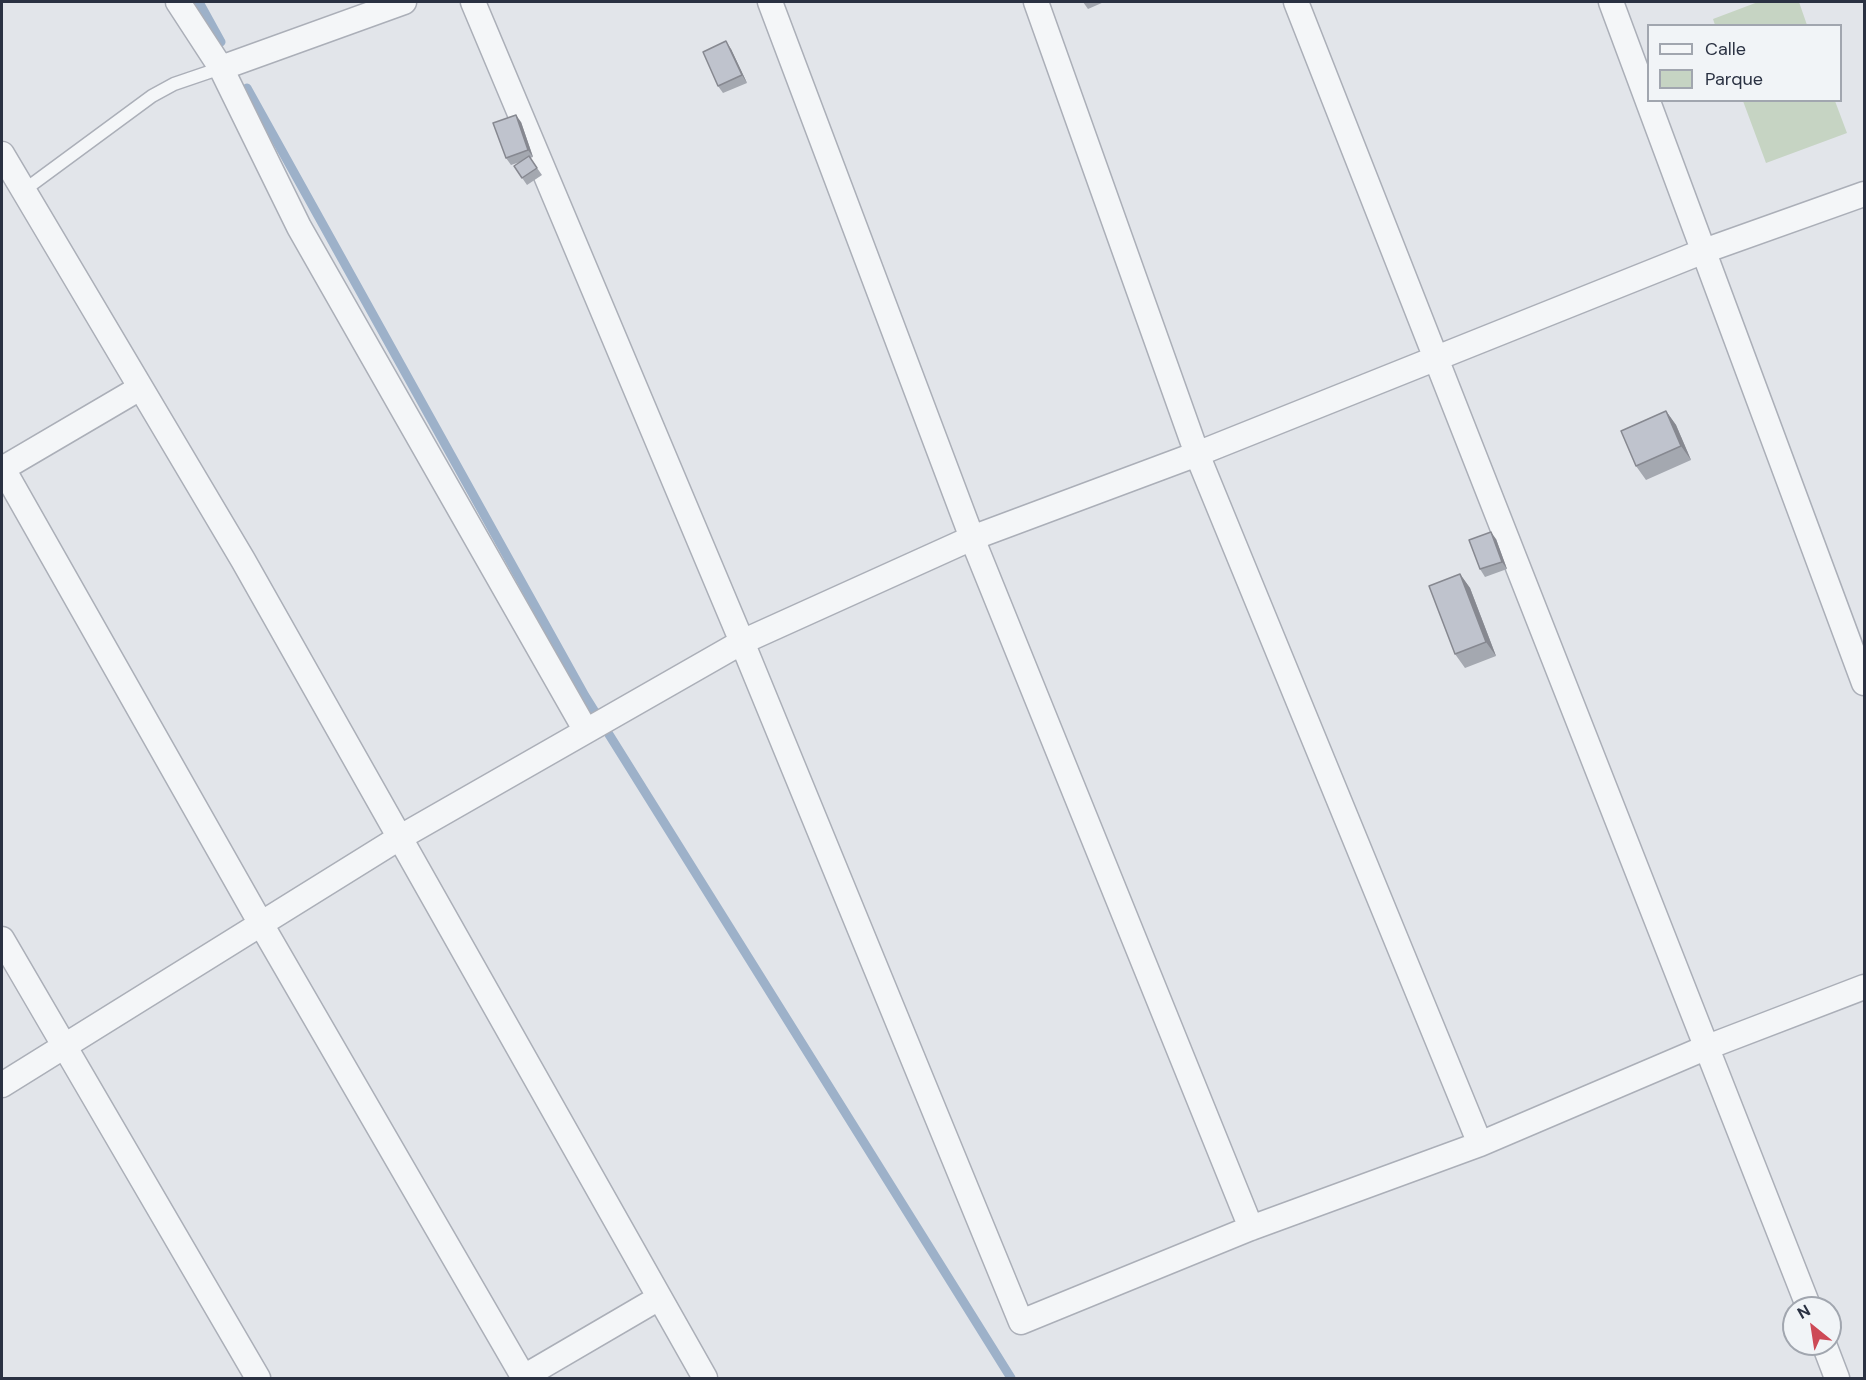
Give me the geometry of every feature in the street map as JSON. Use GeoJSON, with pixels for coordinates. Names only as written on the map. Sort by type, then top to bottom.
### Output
{"type":"FeatureCollection","features":[{"type":"Feature","properties":{"kind":"street"},"geometry":{"type":"LineString","coordinates":[[178,2],[221,68],[299,227],[586,731]]}},
{"type":"Feature","properties":{"kind":"street"},"geometry":{"type":"LineString","coordinates":[[221,68],[404,2]]}},
{"type":"Feature","properties":{"kind":"street"},"geometry":{"type":"LineString","coordinates":[[473,2],[742,642],[1021,1322],[1251,1228],[1480,1144],[1705,1048],[1864,987]]}},
{"type":"Feature","properties":{"kind":"street"},"geometry":{"type":"LineString","coordinates":[[770,2],[972,538],[1251,1228]]}},
{"type":"Feature","properties":{"kind":"street"},"geometry":{"type":"LineString","coordinates":[[1036,2],[1197,454],[1480,1144]]}},
{"type":"Feature","properties":{"kind":"street"},"geometry":{"type":"LineString","coordinates":[[1296,2],[1804,1296]]}},
{"type":"Feature","properties":{"kind":"street"},"geometry":{"type":"LineString","coordinates":[[1611,2],[1647,98]]}},
{"type":"Feature","properties":{"kind":"street"},"geometry":{"type":"LineString","coordinates":[[1648,102],[1864,683]]}},
{"type":"Feature","properties":{"kind":"street"},"geometry":{"type":"LineString","coordinates":[[2,154],[243,560],[705,1378]]}},
{"type":"Feature","properties":{"kind":"street"},"geometry":{"type":"LineString","coordinates":[[2,1085],[399,838],[742,642],[972,538],[1197,454],[1704,251],[1864,194]]}},
{"type":"Feature","properties":{"kind":"street"},"geometry":{"type":"LineString","coordinates":[[140,388],[2,468],[261,924],[523,1378],[659,1298]]}},
{"type":"Feature","properties":{"kind":"street"},"geometry":{"type":"LineString","coordinates":[[2,939],[258,1378]]}},
{"type":"Feature","properties":{"kind":"street"},"geometry":{"type":"LineString","coordinates":[[1829,1356],[1838,1378]]}},
{"type":"Feature","properties":{"kind":"lane"},"geometry":{"type":"LineString","coordinates":[[23,191],[152,96],[174,84],[221,68]]}},
{"type":"Feature","properties":{"kind":"green space"},"geometry":{"type":"Polygon","coordinates":[[[1758,2],[1799,2],[1807,24],[1715,24],[1713,19],[1758,2]]]}},
{"type":"Feature","properties":{"kind":"green space"},"geometry":{"type":"Polygon","coordinates":[[[1743,102],[1835,102],[1847,133],[1766,163],[1743,102]]]}},
{"type":"Feature","properties":{"kind":"building"},"geometry":{"type":"Polygon","coordinates":[[[726,41],[742,75],[718,86],[703,52],[726,41]]]}},
{"type":"Feature","properties":{"kind":"building"},"geometry":{"type":"Polygon","coordinates":[[[516,115],[528,150],[506,158],[493,123],[516,115]]]}},
{"type":"Feature","properties":{"kind":"building"},"geometry":{"type":"Polygon","coordinates":[[[529,156],[537,168],[522,178],[514,166],[529,156]]]}},
{"type":"Feature","properties":{"kind":"building"},"geometry":{"type":"Polygon","coordinates":[[[1666,411],[1681,446],[1636,466],[1621,431],[1666,411]]]}},
{"type":"Feature","properties":{"kind":"building"},"geometry":{"type":"Polygon","coordinates":[[[1491,532],[1502,562],[1480,569],[1469,540],[1491,532]]]}},
{"type":"Feature","properties":{"kind":"building"},"geometry":{"type":"Polygon","coordinates":[[[1460,574],[1486,642],[1455,654],[1429,586],[1460,574]]]}},
{"type":"Feature","properties":{"kind":"waterway"},"geometry":{"type":"LineString","coordinates":[[199,2],[221,42]]}},
{"type":"Feature","properties":{"kind":"waterway"},"geometry":{"type":"LineString","coordinates":[[247,88],[585,696],[1011,1378]]}}]}
